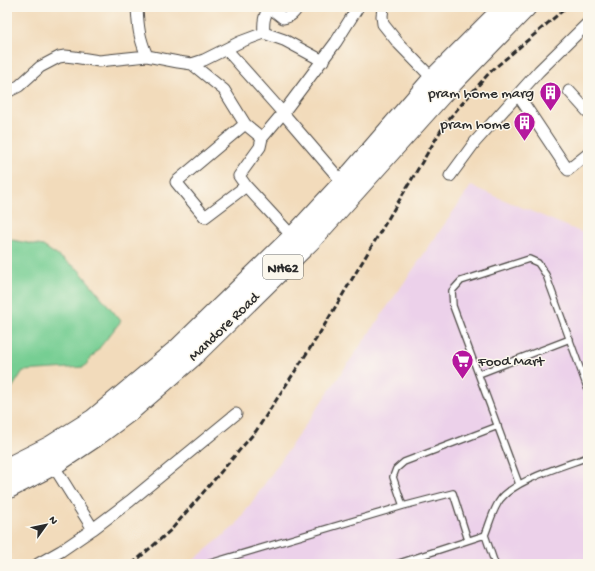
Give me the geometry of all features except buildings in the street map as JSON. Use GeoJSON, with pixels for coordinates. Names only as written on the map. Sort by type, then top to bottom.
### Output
{"type":"FeatureCollection","features":[{"type":"Feature","properties":{"kind":"highway","name":"Mandore Road"},"geometry":{"type":"LineString","coordinates":[[7,468],[51,446],[94,419],[179,348],[293,237],[343,183],[433,79],[506,7]]}},
{"type":"Feature","properties":{"kind":"highway","name":"Mandore Road"},"geometry":{"type":"LineString","coordinates":[[7,489],[53,465],[95,437],[130,411],[191,358],[312,239],[450,85],[526,7]]}},
{"type":"Feature","properties":{"kind":"street"},"geometry":{"type":"LineString","coordinates":[[137,7],[140,38],[147,56]]}},
{"type":"Feature","properties":{"kind":"street"},"geometry":{"type":"LineString","coordinates":[[264,33],[264,16],[269,7],[283,18],[289,17],[298,7]]}},
{"type":"Feature","properties":{"kind":"street"},"geometry":{"type":"LineString","coordinates":[[293,237],[246,186],[239,176],[260,147],[262,138],[323,60],[358,7]]}},
{"type":"Feature","properties":{"kind":"street"},"geometry":{"type":"LineString","coordinates":[[383,7],[383,24],[399,44],[433,79]]}},
{"type":"Feature","properties":{"kind":"street"},"geometry":{"type":"LineString","coordinates":[[450,176],[475,142],[539,70],[588,23]]}},
{"type":"Feature","properties":{"kind":"street"},"geometry":{"type":"LineString","coordinates":[[7,92],[18,86],[40,67],[59,57],[65,56],[99,61],[147,56],[192,64],[204,60],[240,42],[264,33],[284,40],[323,60]]}},
{"type":"Feature","properties":{"kind":"street"},"geometry":{"type":"LineString","coordinates":[[226,49],[343,183]]}},
{"type":"Feature","properties":{"kind":"street"},"geometry":{"type":"LineString","coordinates":[[192,64],[224,90],[245,124],[262,138]]}},
{"type":"Feature","properties":{"kind":"street"},"geometry":{"type":"LineString","coordinates":[[569,91],[588,112]]}},
{"type":"Feature","properties":{"kind":"street"},"geometry":{"type":"LineString","coordinates":[[518,95],[568,170],[588,154]]}},
{"type":"Feature","properties":{"kind":"street"},"geometry":{"type":"LineString","coordinates":[[245,124],[176,182],[205,217],[246,186]]}},
{"type":"Feature","properties":{"kind":"street"},"geometry":{"type":"LineString","coordinates":[[38,564],[62,551],[130,501],[236,414]]}},
{"type":"Feature","properties":{"kind":"street"},"geometry":{"type":"LineString","coordinates":[[53,465],[93,529]]}},
{"type":"Feature","properties":{"kind":"lane"},"geometry":{"type":"LineString","coordinates":[[519,484],[453,306],[452,291],[461,281],[529,259],[538,263],[546,275],[588,390]]}},
{"type":"Feature","properties":{"kind":"lane"},"geometry":{"type":"LineString","coordinates":[[479,374],[570,340]]}},
{"type":"Feature","properties":{"kind":"lane"},"geometry":{"type":"LineString","coordinates":[[403,506],[393,477],[396,469],[404,462],[498,426]]}},
{"type":"Feature","properties":{"kind":"lane"},"geometry":{"type":"LineString","coordinates":[[495,564],[485,535],[498,503],[509,491],[519,484],[588,457]]}},
{"type":"Feature","properties":{"kind":"lane"},"geometry":{"type":"LineString","coordinates":[[208,564],[403,506],[453,493],[468,540]]}},
{"type":"Feature","properties":{"kind":"lane"},"geometry":{"type":"LineString","coordinates":[[396,564],[485,535]]}},
{"type":"Feature","properties":{"kind":"shaded area","name":"Food Mart"},"geometry":{"type":"Polygon","coordinates":[[[471,186],[588,235],[588,564],[189,564],[236,525],[471,186]]]}},
{"type":"Feature","properties":{"kind":"green space"},"geometry":{"type":"Polygon","coordinates":[[[7,239],[43,246],[78,269],[121,321],[84,367],[23,371],[7,396],[7,239]]]}},
{"type":"Feature","properties":{"kind":"railway"},"geometry":{"type":"LineString","coordinates":[[132,564],[171,530],[256,431],[318,336],[446,122],[490,72],[567,7]]}},
{"type":"Feature","properties":{"kind":"place","name":"pram home marg"},"geometry":{"type":"Point","coordinates":[550,112]}},
{"type":"Feature","properties":{"kind":"place","name":"pram home"},"geometry":{"type":"Point","coordinates":[525,142]}},
{"type":"Feature","properties":{"kind":"place","name":"Food Mart"},"geometry":{"type":"Point","coordinates":[462,380]}}]}
